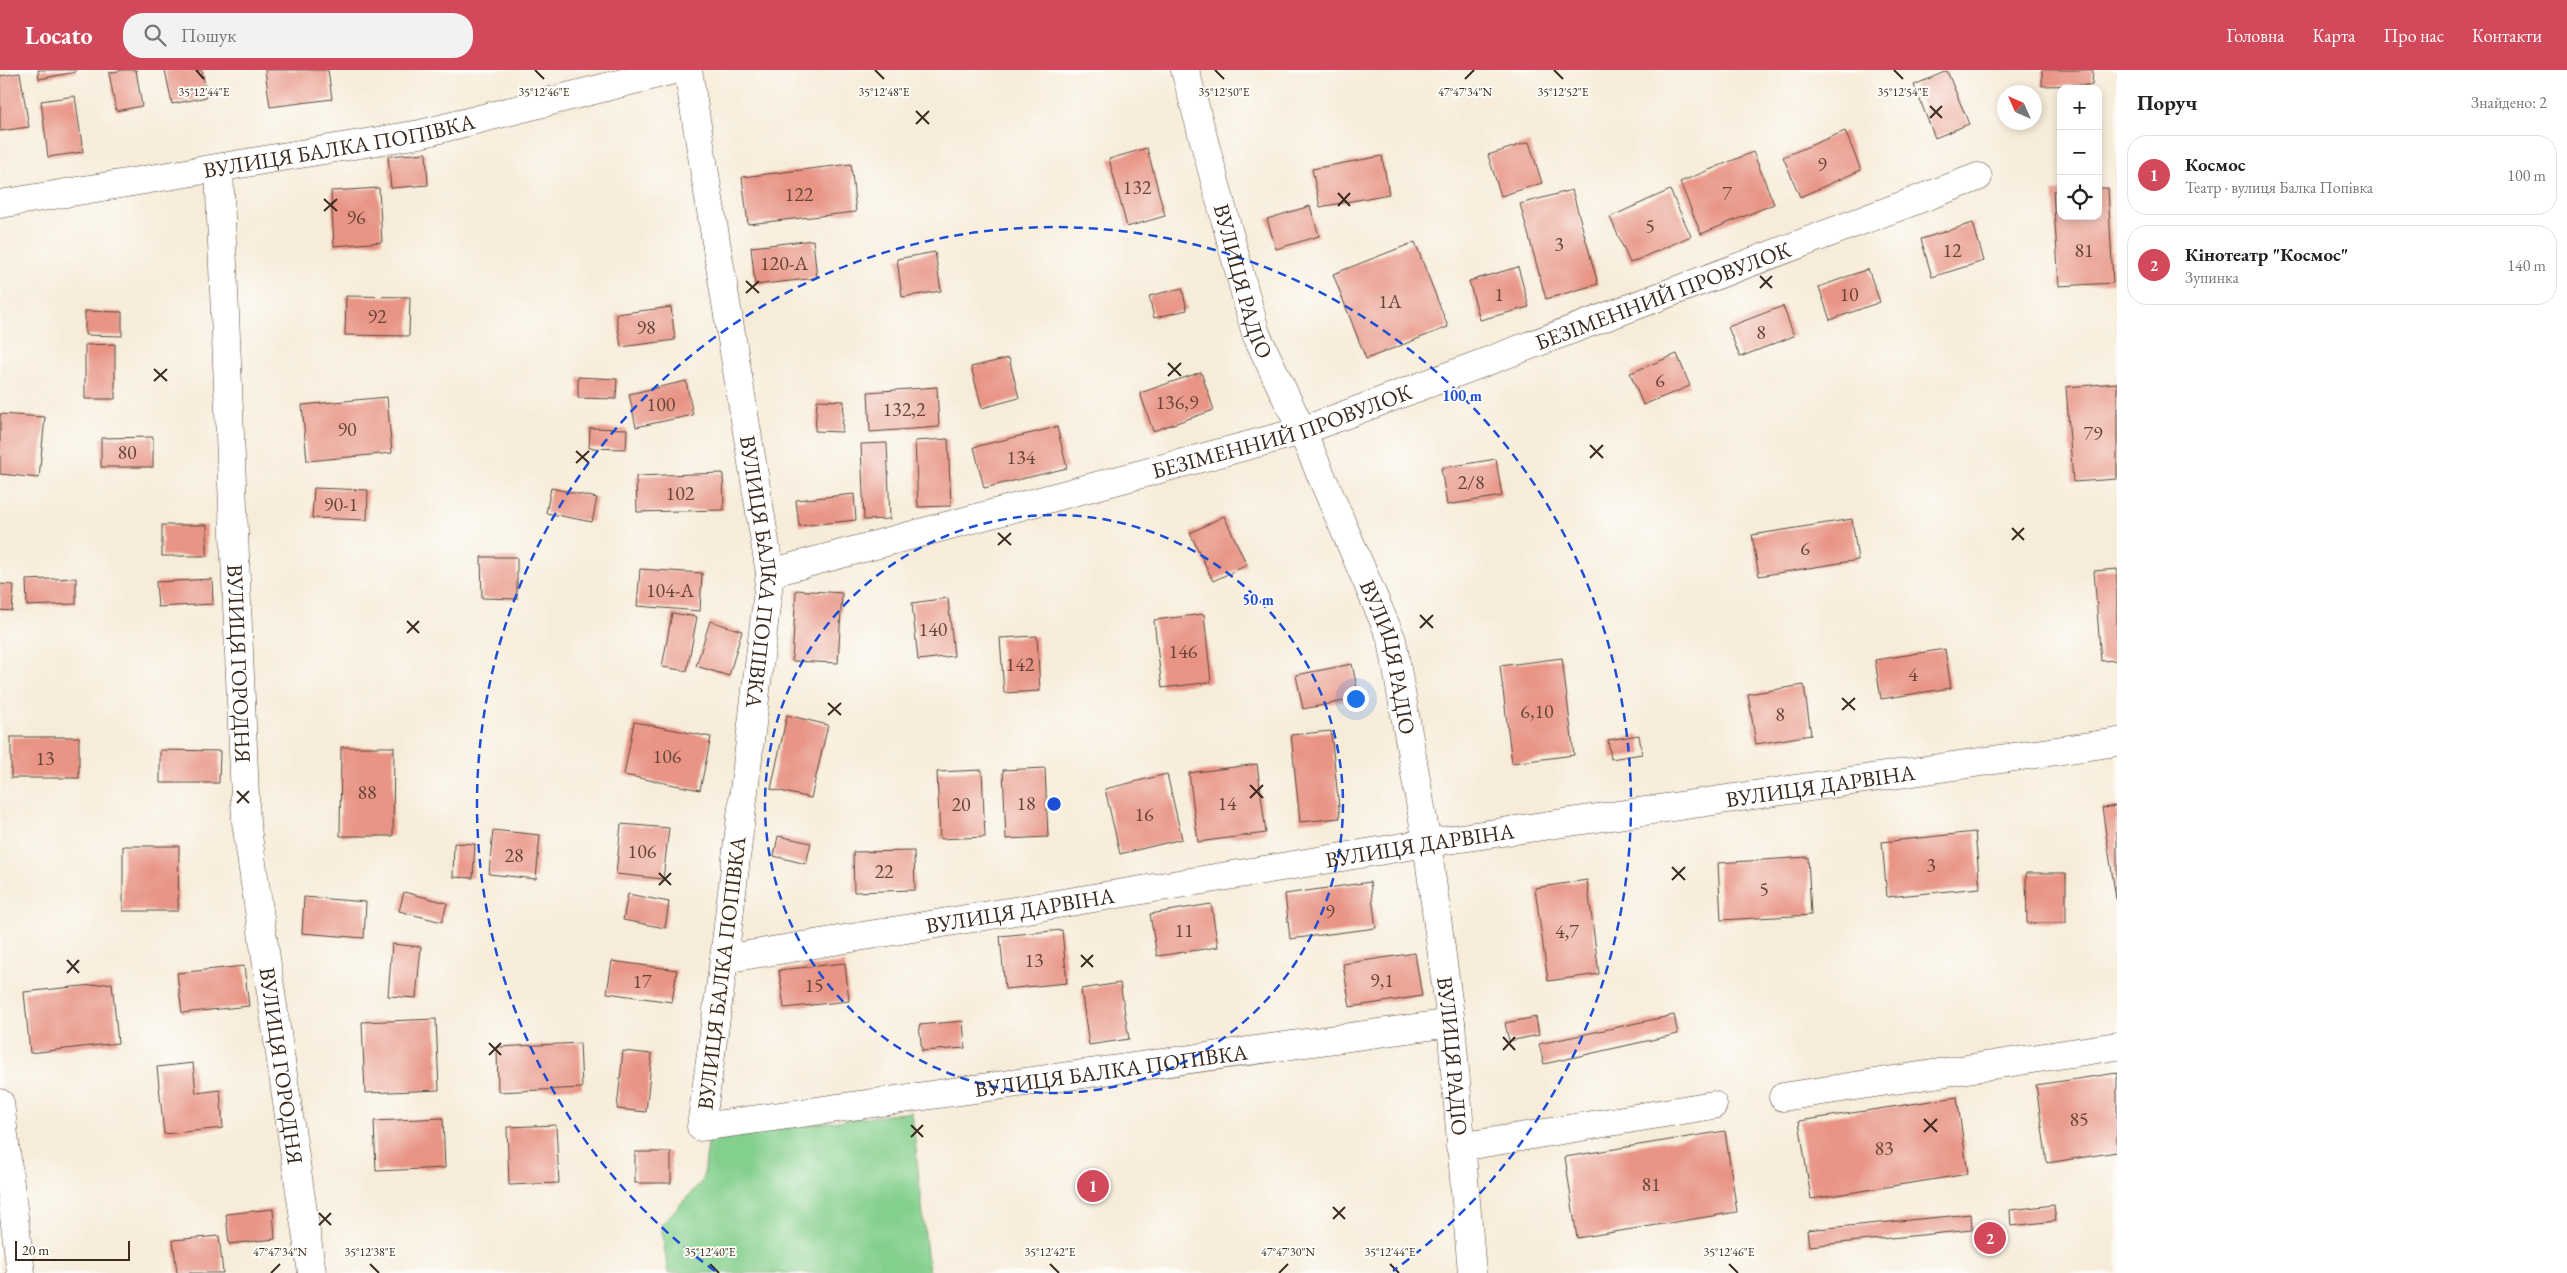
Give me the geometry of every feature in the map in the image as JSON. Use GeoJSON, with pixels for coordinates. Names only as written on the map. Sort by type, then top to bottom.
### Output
{"type":"FeatureCollection","features":[{"type":"Feature","properties":{"kind":"street","name":"ВУЛИЦЯ БАЛКА ПОПІВКА"},"geometry":{"type":"LineString","coordinates":[[0,204],[420,134],[674,70]]}},
{"type":"Feature","properties":{"kind":"street","name":"ВУЛИЦЯ БАЛКА ПОПІВКА"},"geometry":{"type":"LineString","coordinates":[[688,70],[770,573],[724,959],[701,1127],[1451,1022]]}},
{"type":"Feature","properties":{"kind":"street","name":"ВУЛИЦЯ РАДІО"},"geometry":{"type":"LineString","coordinates":[[1185,70],[1256,334],[1302,431],[1392,640],[1426,843],[1451,1022],[1472,1273]]}},
{"type":"Feature","properties":{"kind":"street","name":"ВУЛИЦЯ ГОРОДНЯ"},"geometry":{"type":"LineString","coordinates":[[219,169],[246,822],[312,1273]]}},
{"type":"Feature","properties":{"kind":"street","name":"БЕЗІМЕННИЙ ПРОВУЛОК"},"geometry":{"type":"LineString","coordinates":[[770,573],[1302,431],[1978,177]]}},
{"type":"Feature","properties":{"kind":"street","name":"ВУЛИЦЯ ДАРВІНА"},"geometry":{"type":"LineString","coordinates":[[724,959],[1426,843],[2117,742]]}},
{"type":"Feature","properties":{"kind":"street"},"geometry":{"type":"LineString","coordinates":[[1783,1097],[2117,1046]]}},
{"type":"Feature","properties":{"kind":"street"},"geometry":{"type":"LineString","coordinates":[[0,1103],[21,1273]]}},
{"type":"Feature","properties":{"kind":"street"},"geometry":{"type":"LineString","coordinates":[[1460,1147],[1713,1105]]}},
{"type":"Feature","properties":{"kind":"green space"},"geometry":{"type":"Polygon","coordinates":[[[912,1112],[929,1273],[668,1273],[661,1225],[703,1180],[709,1137],[912,1112]]]}},
{"type":"Feature","properties":{"kind":"building"},"geometry":{"type":"Polygon","coordinates":[[[38,70],[76,70],[76,72],[39,79],[38,70]]]}},
{"type":"Feature","properties":{"kind":"building"},"geometry":{"type":"Polygon","coordinates":[[[136,70],[142,106],[116,111],[109,73],[136,70]]]}},
{"type":"Feature","properties":{"kind":"building"},"geometry":{"type":"Polygon","coordinates":[[[165,70],[202,70],[207,97],[172,104],[165,70]]]}},
{"type":"Feature","properties":{"kind":"building"},"geometry":{"type":"Polygon","coordinates":[[[265,70],[328,70],[332,99],[270,107],[265,70]]]}},
{"type":"Feature","properties":{"kind":"building"},"geometry":{"type":"Polygon","coordinates":[[[2042,70],[2093,70],[2092,85],[2042,85],[2042,70]]]}},
{"type":"Feature","properties":{"kind":"building"},"geometry":{"type":"Polygon","coordinates":[[[1947,71],[1969,124],[1935,138],[1914,85],[1947,71]]]}},
{"type":"Feature","properties":{"kind":"building"},"geometry":{"type":"Polygon","coordinates":[[[20,73],[29,127],[0,131],[0,76],[20,73]]]}},
{"type":"Feature","properties":{"kind":"building"},"geometry":{"type":"Polygon","coordinates":[[[75,96],[83,152],[48,157],[41,101],[75,96]]]}},
{"type":"Feature","properties":{"kind":"building"},"geometry":{"type":"Polygon","coordinates":[[[1845,131],[1861,170],[1800,197],[1783,157],[1845,131]]]}},
{"type":"Feature","properties":{"kind":"building"},"geometry":{"type":"Polygon","coordinates":[[[1529,142],[1542,183],[1501,196],[1488,155],[1529,142]]]}},
{"type":"Feature","properties":{"kind":"building"},"geometry":{"type":"Polygon","coordinates":[[[1147,148],[1165,216],[1127,227],[1109,159],[1147,148]]]}},
{"type":"Feature","properties":{"kind":"building"},"geometry":{"type":"Polygon","coordinates":[[[1753,152],[1774,204],[1701,234],[1680,182],[1753,152]]]}},
{"type":"Feature","properties":{"kind":"building"},"geometry":{"type":"Polygon","coordinates":[[[426,153],[428,185],[391,188],[388,156],[426,153]]]}},
{"type":"Feature","properties":{"kind":"building"},"geometry":{"type":"Polygon","coordinates":[[[1382,156],[1389,194],[1320,207],[1312,169],[1382,156]]]}},
{"type":"Feature","properties":{"kind":"building"},"geometry":{"type":"Polygon","coordinates":[[[851,164],[856,212],[748,224],[742,177],[851,164]]]}},
{"type":"Feature","properties":{"kind":"building"},"geometry":{"type":"Polygon","coordinates":[[[379,188],[382,242],[334,246],[331,191],[379,188]]]}},
{"type":"Feature","properties":{"kind":"building"},"geometry":{"type":"Polygon","coordinates":[[[2102,188],[2108,188],[2113,283],[2059,286],[2053,191],[2057,190],[2057,220],[2102,220],[2102,188]]]}},
{"type":"Feature","properties":{"kind":"building"},"geometry":{"type":"Polygon","coordinates":[[[1572,190],[1598,284],[1546,299],[1520,204],[1572,190]]]}},
{"type":"Feature","properties":{"kind":"building"},"geometry":{"type":"Polygon","coordinates":[[[1670,190],[1691,236],[1630,263],[1610,217],[1670,190]]]}},
{"type":"Feature","properties":{"kind":"building"},"geometry":{"type":"Polygon","coordinates":[[[1310,206],[1319,236],[1276,249],[1267,219],[1310,206]]]}},
{"type":"Feature","properties":{"kind":"building"},"geometry":{"type":"Polygon","coordinates":[[[1973,223],[1984,261],[1932,277],[1921,239],[1973,223]]]}},
{"type":"Feature","properties":{"kind":"building"},"geometry":{"type":"Polygon","coordinates":[[[813,240],[817,278],[755,285],[751,247],[813,240]]]}},
{"type":"Feature","properties":{"kind":"building"},"geometry":{"type":"Polygon","coordinates":[[[1415,242],[1448,327],[1366,359],[1333,274],[1415,242]]]}},
{"type":"Feature","properties":{"kind":"building"},"geometry":{"type":"Polygon","coordinates":[[[935,252],[941,291],[902,297],[897,259],[935,252]]]}},
{"type":"Feature","properties":{"kind":"building"},"geometry":{"type":"Polygon","coordinates":[[[1518,267],[1529,307],[1480,320],[1469,281],[1518,267]]]}},
{"type":"Feature","properties":{"kind":"building"},"geometry":{"type":"Polygon","coordinates":[[[1868,269],[1880,302],[1830,320],[1819,287],[1868,269]]]}},
{"type":"Feature","properties":{"kind":"building"},"geometry":{"type":"Polygon","coordinates":[[[1182,288],[1187,310],[1154,318],[1149,296],[1182,288]]]}},
{"type":"Feature","properties":{"kind":"building"},"geometry":{"type":"Polygon","coordinates":[[[346,296],[410,297],[409,336],[345,335],[346,296]]]}},
{"type":"Feature","properties":{"kind":"building"},"geometry":{"type":"Polygon","coordinates":[[[1783,306],[1794,336],[1740,357],[1728,327],[1783,306]]]}},
{"type":"Feature","properties":{"kind":"building"},"geometry":{"type":"Polygon","coordinates":[[[671,307],[675,340],[621,347],[616,314],[671,307]]]}},
{"type":"Feature","properties":{"kind":"building"},"geometry":{"type":"Polygon","coordinates":[[[85,311],[122,312],[122,336],[85,335],[85,311]]]}},
{"type":"Feature","properties":{"kind":"building"},"geometry":{"type":"Polygon","coordinates":[[[115,344],[115,399],[85,399],[85,345],[115,344]]]}},
{"type":"Feature","properties":{"kind":"building"},"geometry":{"type":"Polygon","coordinates":[[[1677,354],[1690,386],[1643,405],[1630,373],[1677,354]]]}},
{"type":"Feature","properties":{"kind":"building"},"geometry":{"type":"Polygon","coordinates":[[[1009,358],[1019,398],[982,408],[971,367],[1009,358]]]}},
{"type":"Feature","properties":{"kind":"building"},"geometry":{"type":"Polygon","coordinates":[[[1201,372],[1214,410],[1153,431],[1140,393],[1201,372]]]}},
{"type":"Feature","properties":{"kind":"building"},"geometry":{"type":"Polygon","coordinates":[[[578,377],[617,379],[616,399],[578,398],[578,377]]]}},
{"type":"Feature","properties":{"kind":"building"},"geometry":{"type":"Polygon","coordinates":[[[686,381],[693,415],[636,427],[629,394],[686,381]]]}},
{"type":"Feature","properties":{"kind":"building"},"geometry":{"type":"Polygon","coordinates":[[[2117,383],[2117,479],[2073,482],[2066,387],[2117,383]]]}},
{"type":"Feature","properties":{"kind":"building"},"geometry":{"type":"Polygon","coordinates":[[[937,387],[939,427],[870,432],[868,392],[937,387]]]}},
{"type":"Feature","properties":{"kind":"building"},"geometry":{"type":"Polygon","coordinates":[[[387,397],[392,453],[307,461],[302,405],[387,397]]]}},
{"type":"Feature","properties":{"kind":"building"},"geometry":{"type":"Polygon","coordinates":[[[817,400],[844,401],[842,432],[815,431],[817,400]]]}},
{"type":"Feature","properties":{"kind":"building"},"geometry":{"type":"Polygon","coordinates":[[[0,414],[45,417],[39,478],[0,474],[0,414]]]}},
{"type":"Feature","properties":{"kind":"building"},"geometry":{"type":"Polygon","coordinates":[[[1057,427],[1067,468],[984,488],[974,447],[1057,427]]]}},
{"type":"Feature","properties":{"kind":"building"},"geometry":{"type":"Polygon","coordinates":[[[590,428],[627,429],[626,449],[589,448],[590,428]]]}},
{"type":"Feature","properties":{"kind":"building"},"geometry":{"type":"Polygon","coordinates":[[[153,437],[153,467],[101,467],[101,438],[153,437]]]}},
{"type":"Feature","properties":{"kind":"building"},"geometry":{"type":"Polygon","coordinates":[[[948,439],[951,506],[918,507],[915,441],[948,439]]]}},
{"type":"Feature","properties":{"kind":"building"},"geometry":{"type":"Polygon","coordinates":[[[887,443],[890,519],[864,520],[861,444],[887,443]]]}},
{"type":"Feature","properties":{"kind":"building"},"geometry":{"type":"Polygon","coordinates":[[[1496,459],[1502,496],[1447,505],[1441,468],[1496,459]]]}},
{"type":"Feature","properties":{"kind":"building"},"geometry":{"type":"Polygon","coordinates":[[[723,473],[724,510],[637,512],[636,476],[723,473]]]}},
{"type":"Feature","properties":{"kind":"building"},"geometry":{"type":"Polygon","coordinates":[[[314,488],[368,490],[367,520],[312,518],[314,488]]]}},
{"type":"Feature","properties":{"kind":"building"},"geometry":{"type":"Polygon","coordinates":[[[551,488],[597,498],[592,522],[546,513],[551,488]]]}},
{"type":"Feature","properties":{"kind":"building"},"geometry":{"type":"Polygon","coordinates":[[[854,494],[856,520],[799,526],[796,500],[854,494]]]}},
{"type":"Feature","properties":{"kind":"building"},"geometry":{"type":"Polygon","coordinates":[[[1224,516],[1247,565],[1213,581],[1190,533],[1224,516]]]}},
{"type":"Feature","properties":{"kind":"building"},"geometry":{"type":"Polygon","coordinates":[[[1852,519],[1858,560],[1759,576],[1752,535],[1852,519]]]}},
{"type":"Feature","properties":{"kind":"building"},"geometry":{"type":"Polygon","coordinates":[[[162,525],[207,525],[207,556],[162,556],[162,525]]]}},
{"type":"Feature","properties":{"kind":"building"},"geometry":{"type":"Polygon","coordinates":[[[481,557],[517,557],[517,599],[482,598],[481,557]]]}},
{"type":"Feature","properties":{"kind":"building"},"geometry":{"type":"Polygon","coordinates":[[[640,569],[702,573],[700,611],[637,606],[640,569]]]}},
{"type":"Feature","properties":{"kind":"building"},"geometry":{"type":"Polygon","coordinates":[[[2117,569],[2117,660],[2101,661],[2094,571],[2117,569]]]}},
{"type":"Feature","properties":{"kind":"building"},"geometry":{"type":"Polygon","coordinates":[[[76,578],[76,604],[27,606],[26,580],[76,578]]]}},
{"type":"Feature","properties":{"kind":"building"},"geometry":{"type":"Polygon","coordinates":[[[212,579],[213,604],[158,607],[156,582],[212,579]]]}},
{"type":"Feature","properties":{"kind":"building"},"geometry":{"type":"Polygon","coordinates":[[[0,584],[14,585],[12,611],[0,610],[0,584]]]}},
{"type":"Feature","properties":{"kind":"building"},"geometry":{"type":"Polygon","coordinates":[[[796,590],[842,593],[838,663],[792,661],[796,590]]]}},
{"type":"Feature","properties":{"kind":"building"},"geometry":{"type":"Polygon","coordinates":[[[948,598],[954,656],[918,660],[912,603],[948,598]]]}},
{"type":"Feature","properties":{"kind":"building"},"geometry":{"type":"Polygon","coordinates":[[[672,613],[697,617],[687,671],[662,667],[672,613]]]}},
{"type":"Feature","properties":{"kind":"building"},"geometry":{"type":"Polygon","coordinates":[[[1204,614],[1211,682],[1162,688],[1154,620],[1204,614]]]}},
{"type":"Feature","properties":{"kind":"building"},"geometry":{"type":"Polygon","coordinates":[[[710,621],[742,631],[729,676],[696,666],[710,621]]]}},
{"type":"Feature","properties":{"kind":"building"},"geometry":{"type":"Polygon","coordinates":[[[1037,636],[1040,691],[1004,693],[1000,638],[1037,636]]]}},
{"type":"Feature","properties":{"kind":"building"},"geometry":{"type":"Polygon","coordinates":[[[1945,649],[1951,688],[1881,699],[1875,660],[1945,649]]]}},
{"type":"Feature","properties":{"kind":"building"},"geometry":{"type":"Polygon","coordinates":[[[1562,658],[1574,755],[1512,763],[1500,666],[1562,658]]]}},
{"type":"Feature","properties":{"kind":"building"},"geometry":{"type":"Polygon","coordinates":[[[1352,664],[1359,698],[1303,709],[1296,675],[1352,664]]]}},
{"type":"Feature","properties":{"kind":"building"},"geometry":{"type":"Polygon","coordinates":[[[1804,685],[1811,735],[1756,744],[1748,694],[1804,685]]]}},
{"type":"Feature","properties":{"kind":"building"},"geometry":{"type":"Polygon","coordinates":[[[787,715],[828,725],[811,798],[771,789],[787,715]]]}},
{"type":"Feature","properties":{"kind":"building"},"geometry":{"type":"Polygon","coordinates":[[[634,722],[711,737],[700,790],[624,775],[634,722]]]}},
{"type":"Feature","properties":{"kind":"building"},"geometry":{"type":"Polygon","coordinates":[[[1331,731],[1340,818],[1300,822],[1291,735],[1331,731]]]}},
{"type":"Feature","properties":{"kind":"building"},"geometry":{"type":"Polygon","coordinates":[[[1639,735],[1642,754],[1611,759],[1608,740],[1639,735]]]}},
{"type":"Feature","properties":{"kind":"building"},"geometry":{"type":"Polygon","coordinates":[[[11,737],[79,737],[79,778],[11,778],[11,737]]]}},
{"type":"Feature","properties":{"kind":"building"},"geometry":{"type":"Polygon","coordinates":[[[341,747],[394,747],[393,836],[340,836],[341,747]]]}},
{"type":"Feature","properties":{"kind":"building"},"geometry":{"type":"Polygon","coordinates":[[[160,750],[220,751],[219,783],[160,783],[160,750]]]}},
{"type":"Feature","properties":{"kind":"building"},"geometry":{"type":"Polygon","coordinates":[[[1257,764],[1266,833],[1198,842],[1189,773],[1257,764]]]}},
{"type":"Feature","properties":{"kind":"building"},"geometry":{"type":"Polygon","coordinates":[[[1045,768],[1048,837],[1006,839],[1003,770],[1045,768]]]}},
{"type":"Feature","properties":{"kind":"building"},"geometry":{"type":"Polygon","coordinates":[[[982,770],[985,837],[940,839],[937,772],[982,770]]]}},
{"type":"Feature","properties":{"kind":"building"},"geometry":{"type":"Polygon","coordinates":[[[1167,774],[1182,839],[1120,854],[1105,789],[1167,774]]]}},
{"type":"Feature","properties":{"kind":"building"},"geometry":{"type":"Polygon","coordinates":[[[2117,806],[2117,899],[2116,899],[2102,808],[2117,806]]]}},
{"type":"Feature","properties":{"kind":"building"},"geometry":{"type":"Polygon","coordinates":[[[621,824],[669,828],[663,879],[616,874],[621,824]]]}},
{"type":"Feature","properties":{"kind":"building"},"geometry":{"type":"Polygon","coordinates":[[[493,830],[540,835],[536,879],[489,874],[493,830]]]}},
{"type":"Feature","properties":{"kind":"building"},"geometry":{"type":"Polygon","coordinates":[[[1975,832],[1980,888],[1887,897],[1882,842],[1975,832]]]}},
{"type":"Feature","properties":{"kind":"building"},"geometry":{"type":"Polygon","coordinates":[[[778,836],[811,843],[806,864],[774,856],[778,836]]]}},
{"type":"Feature","properties":{"kind":"building"},"geometry":{"type":"Polygon","coordinates":[[[454,843],[475,844],[473,878],[453,877],[454,843]]]}},
{"type":"Feature","properties":{"kind":"building"},"geometry":{"type":"Polygon","coordinates":[[[123,846],[179,846],[178,911],[123,911],[123,846]]]}},
{"type":"Feature","properties":{"kind":"building"},"geometry":{"type":"Polygon","coordinates":[[[914,851],[915,890],[854,892],[853,852],[914,851]]]}},
{"type":"Feature","properties":{"kind":"building"},"geometry":{"type":"Polygon","coordinates":[[[1808,857],[1811,915],[1721,920],[1718,863],[1808,857]]]}},
{"type":"Feature","properties":{"kind":"building"},"geometry":{"type":"Polygon","coordinates":[[[2026,873],[2066,873],[2066,923],[2027,923],[2026,873]]]}},
{"type":"Feature","properties":{"kind":"building"},"geometry":{"type":"Polygon","coordinates":[[[1587,880],[1599,974],[1548,981],[1535,888],[1587,880]]]}},
{"type":"Feature","properties":{"kind":"building"},"geometry":{"type":"Polygon","coordinates":[[[1370,882],[1376,928],[1290,939],[1285,894],[1370,882]]]}},
{"type":"Feature","properties":{"kind":"building"},"geometry":{"type":"Polygon","coordinates":[[[404,892],[447,903],[442,922],[399,911],[404,892]]]}},
{"type":"Feature","properties":{"kind":"building"},"geometry":{"type":"Polygon","coordinates":[[[628,894],[669,902],[665,928],[623,920],[628,894]]]}},
{"type":"Feature","properties":{"kind":"building"},"geometry":{"type":"Polygon","coordinates":[[[304,897],[366,902],[364,938],[302,933],[304,897]]]}},
{"type":"Feature","properties":{"kind":"building"},"geometry":{"type":"Polygon","coordinates":[[[1211,904],[1218,947],[1157,956],[1150,914],[1211,904]]]}},
{"type":"Feature","properties":{"kind":"building"},"geometry":{"type":"Polygon","coordinates":[[[1062,930],[1067,983],[1005,989],[1000,936],[1062,930]]]}},
{"type":"Feature","properties":{"kind":"building"},"geometry":{"type":"Polygon","coordinates":[[[392,944],[421,947],[416,998],[388,996],[392,944]]]}},
{"type":"Feature","properties":{"kind":"building"},"geometry":{"type":"Polygon","coordinates":[[[1415,953],[1422,996],[1350,1007],[1343,964],[1415,953]]]}},
{"type":"Feature","properties":{"kind":"building"},"geometry":{"type":"Polygon","coordinates":[[[612,961],[677,970],[672,1002],[607,993],[612,961]]]}},
{"type":"Feature","properties":{"kind":"building"},"geometry":{"type":"Polygon","coordinates":[[[845,963],[849,1001],[784,1008],[779,970],[845,963]]]}},
{"type":"Feature","properties":{"kind":"building"},"geometry":{"type":"Polygon","coordinates":[[[244,966],[249,1006],[182,1013],[177,973],[244,966]]]}},
{"type":"Feature","properties":{"kind":"building"},"geometry":{"type":"Polygon","coordinates":[[[112,983],[118,1043],[30,1053],[24,992],[112,983]]]}},
{"type":"Feature","properties":{"kind":"building"},"geometry":{"type":"Polygon","coordinates":[[[1120,983],[1129,1039],[1089,1045],[1081,989],[1120,983]]]}},
{"type":"Feature","properties":{"kind":"building"},"geometry":{"type":"Polygon","coordinates":[[[1674,1015],[1678,1034],[1544,1064],[1539,1044],[1674,1015]]]}},
{"type":"Feature","properties":{"kind":"building"},"geometry":{"type":"Polygon","coordinates":[[[1536,1017],[1539,1035],[1509,1041],[1505,1023],[1536,1017]]]}},
{"type":"Feature","properties":{"kind":"building"},"geometry":{"type":"Polygon","coordinates":[[[436,1019],[439,1090],[365,1093],[362,1022],[436,1019]]]}},
{"type":"Feature","properties":{"kind":"building"},"geometry":{"type":"Polygon","coordinates":[[[963,1021],[965,1048],[922,1051],[919,1025],[963,1021]]]}},
{"type":"Feature","properties":{"kind":"building"},"geometry":{"type":"Polygon","coordinates":[[[580,1043],[582,1088],[498,1092],[497,1047],[580,1043]]]}},
{"type":"Feature","properties":{"kind":"building"},"geometry":{"type":"Polygon","coordinates":[[[623,1051],[652,1054],[646,1112],[617,1109],[623,1051]]]}},
{"type":"Feature","properties":{"kind":"building"},"geometry":{"type":"Polygon","coordinates":[[[193,1063],[196,1093],[220,1090],[223,1128],[164,1134],[157,1067],[193,1063]]]}},
{"type":"Feature","properties":{"kind":"building"},"geometry":{"type":"Polygon","coordinates":[[[2117,1073],[2117,1152],[2047,1163],[2036,1085],[2117,1073]]]}},
{"type":"Feature","properties":{"kind":"building"},"geometry":{"type":"Polygon","coordinates":[[[1957,1097],[1968,1174],[1811,1199],[1799,1121],[1957,1097]]]}},
{"type":"Feature","properties":{"kind":"building"},"geometry":{"type":"Polygon","coordinates":[[[443,1118],[445,1168],[376,1171],[374,1121],[443,1118]]]}},
{"type":"Feature","properties":{"kind":"building"},"geometry":{"type":"Polygon","coordinates":[[[556,1125],[559,1183],[509,1185],[507,1127],[556,1125]]]}},
{"type":"Feature","properties":{"kind":"building"},"geometry":{"type":"Polygon","coordinates":[[[1725,1131],[1737,1212],[1577,1238],[1565,1157],[1725,1131]]]}},
{"type":"Feature","properties":{"kind":"building"},"geometry":{"type":"Polygon","coordinates":[[[635,1152],[671,1152],[671,1183],[635,1183],[635,1152]]]}},
{"type":"Feature","properties":{"kind":"building"},"geometry":{"type":"Polygon","coordinates":[[[2054,1205],[2056,1221],[2011,1226],[2010,1210],[2054,1205]]]}},
{"type":"Feature","properties":{"kind":"building"},"geometry":{"type":"Polygon","coordinates":[[[273,1209],[275,1239],[229,1244],[226,1214],[273,1209]]]}},
{"type":"Feature","properties":{"kind":"building"},"geometry":{"type":"Polygon","coordinates":[[[1971,1214],[1972,1230],[1809,1246],[1807,1230],[1971,1214]]]}},
{"type":"Feature","properties":{"kind":"building"},"geometry":{"type":"Polygon","coordinates":[[[219,1236],[223,1273],[177,1273],[173,1240],[219,1236]]]}},
{"type":"Feature","properties":{"kind":"place","name":"Космос"},"geometry":{"type":"Point","coordinates":[1093,1186]}},
{"type":"Feature","properties":{"kind":"place","name":"Кінотеатр \"Космос\""},"geometry":{"type":"Point","coordinates":[1990,1238]}}]}
